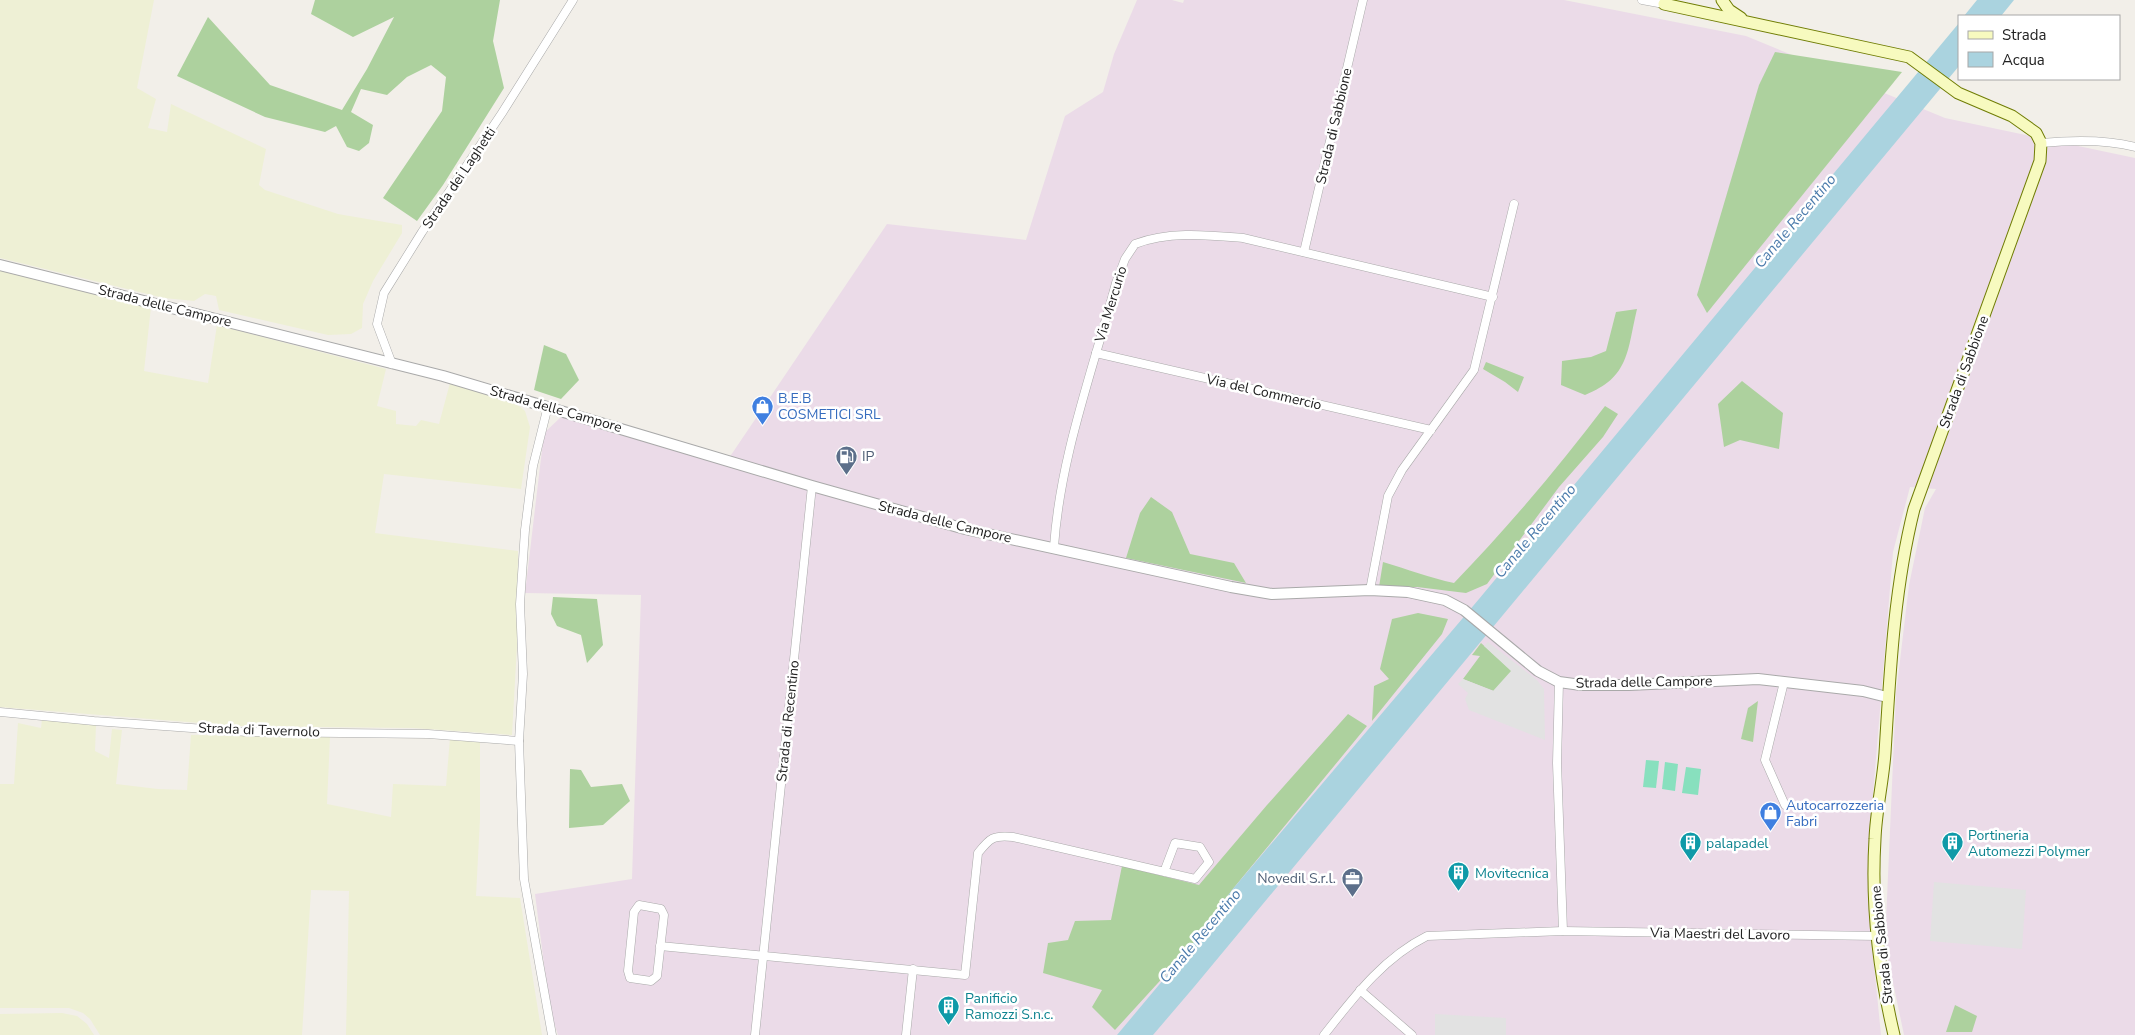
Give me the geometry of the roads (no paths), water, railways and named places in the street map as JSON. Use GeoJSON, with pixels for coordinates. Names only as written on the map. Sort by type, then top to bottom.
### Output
{"type":"FeatureCollection","features":[{"type":"Feature","properties":{"kind":"main road"},"geometry":{"type":"LineString","coordinates":[[1664,4],[1685,0]]}},
{"type":"Feature","properties":{"kind":"main road"},"geometry":{"type":"LineString","coordinates":[[1704,12],[1706,0]]}},
{"type":"Feature","properties":{"kind":"main road"},"geometry":{"type":"LineString","coordinates":[[1722,0],[1729,10],[1751,24]]}},
{"type":"Feature","properties":{"kind":"main road"},"geometry":{"type":"LineString","coordinates":[[1664,4],[1843,44],[1884,50],[1909,57],[1950,88],[2012,116],[2036,133],[2041,143]]}},
{"type":"Feature","properties":{"kind":"main road","name":"Strada di Sabbione"},"geometry":{"type":"LineString","coordinates":[[1894,1035],[1878,936],[1875,839],[1885,755],[1887,697],[1900,571],[1914,508],[2040,161],[2041,143]]}},
{"type":"Feature","properties":{"kind":"street","name":"Strada dei Laghetti"},"geometry":{"type":"LineString","coordinates":[[392,364],[377,324],[384,293],[502,114],[573,0]]}},
{"type":"Feature","properties":{"kind":"street","name":"Strada di Sabbione"},"geometry":{"type":"LineString","coordinates":[[1304,252],[1363,0]]}},
{"type":"Feature","properties":{"kind":"street"},"geometry":{"type":"LineString","coordinates":[[1642,0],[1664,4]]}},
{"type":"Feature","properties":{"kind":"street"},"geometry":{"type":"LineString","coordinates":[[2041,143],[2077,140],[2123,144],[2135,147]]}},
{"type":"Feature","properties":{"kind":"street"},"geometry":{"type":"LineString","coordinates":[[1370,590],[1388,496],[1402,470],[1474,370],[1514,204]]}},
{"type":"Feature","properties":{"kind":"street","name":"Via Mercurio"},"geometry":{"type":"LineString","coordinates":[[1054,547],[1056,516],[1070,445],[1116,283],[1125,259],[1135,244],[1168,236],[1206,235],[1243,238],[1493,297]]}},
{"type":"Feature","properties":{"kind":"street","name":"Strada delle Campore"},"geometry":{"type":"LineString","coordinates":[[0,265],[379,360],[548,406],[812,486],[965,529],[1054,547],[1231,588],[1272,594],[1370,590],[1408,592],[1445,600],[1464,610],[1538,672],[1559,682],[1581,685],[1758,679],[1863,691],[1887,697]]}},
{"type":"Feature","properties":{"kind":"street","name":"Via del Commercio"},"geometry":{"type":"LineString","coordinates":[[1096,353],[1431,430]]}},
{"type":"Feature","properties":{"kind":"street"},"geometry":{"type":"LineString","coordinates":[[548,406],[533,466],[525,530],[520,604],[524,674],[519,741],[524,879],[552,1035]]}},
{"type":"Feature","properties":{"kind":"street","name":"Strada di Recentino"},"geometry":{"type":"LineString","coordinates":[[755,1035],[812,486]]}},
{"type":"Feature","properties":{"kind":"street"},"geometry":{"type":"LineString","coordinates":[[1559,682],[1557,763],[1563,930]]}},
{"type":"Feature","properties":{"kind":"street"},"geometry":{"type":"LineString","coordinates":[[1784,682],[1765,760],[1785,805]]}},
{"type":"Feature","properties":{"kind":"street","name":"Strada di Tavernolo"},"geometry":{"type":"LineString","coordinates":[[0,712],[94,722],[247,732],[428,734],[519,741]]}},
{"type":"Feature","properties":{"kind":"street"},"geometry":{"type":"LineString","coordinates":[[660,946],[964,974],[978,854],[988,841],[997,836],[1013,837],[1164,872],[1195,879],[1210,862],[1200,847],[1175,843],[1164,872]]}},
{"type":"Feature","properties":{"kind":"street"},"geometry":{"type":"LineString","coordinates":[[639,905],[661,909],[664,915],[660,946],[657,976],[651,980],[630,978],[628,971],[634,912],[639,905]]}},
{"type":"Feature","properties":{"kind":"street","name":"Via Maestri del Lavoro"},"geometry":{"type":"LineString","coordinates":[[1324,1035],[1360,990],[1383,966],[1409,946],[1427,936],[1563,930],[1878,936]]}},
{"type":"Feature","properties":{"kind":"street"},"geometry":{"type":"LineString","coordinates":[[906,1035],[913,969]]}},
{"type":"Feature","properties":{"kind":"street"},"geometry":{"type":"LineString","coordinates":[[1360,990],[1412,1035]]}},
{"type":"Feature","properties":{"kind":"water"},"geometry":{"type":"Polygon","coordinates":[[[1977,0],[2014,0],[2002,15],[1965,15],[1977,0]]]}},
{"type":"Feature","properties":{"kind":"water","name":"Canale Recentino"},"geometry":{"type":"Polygon","coordinates":[[[1958,24],[1958,67],[1194,987],[1153,1035],[1117,1035],[1189,949],[1232,890],[1479,599],[1958,24]]]}},
{"type":"Feature","properties":{"kind":"place","name":"B.E.B COSMETICI SRL"},"geometry":{"type":"Point","coordinates":[762,425]}},
{"type":"Feature","properties":{"kind":"place","name":"IP"},"geometry":{"type":"Point","coordinates":[846,475]}},
{"type":"Feature","properties":{"kind":"place","name":"Autocarrozzeria Fabri"},"geometry":{"type":"Point","coordinates":[1770,832]}},
{"type":"Feature","properties":{"kind":"place","name":"palapadel"},"geometry":{"type":"Point","coordinates":[1690,862]}},
{"type":"Feature","properties":{"kind":"place","name":"Portineria Automezzi Polymer"},"geometry":{"type":"Point","coordinates":[1952,862]}},
{"type":"Feature","properties":{"kind":"place","name":"Movitecnica"},"geometry":{"type":"Point","coordinates":[1459,892]}},
{"type":"Feature","properties":{"kind":"place","name":"Novedil S.r.l."},"geometry":{"type":"Point","coordinates":[1352,897]}},
{"type":"Feature","properties":{"kind":"place","name":"Panificio Ramozzi S.n.c."},"geometry":{"type":"Point","coordinates":[949,1025]}}]}
